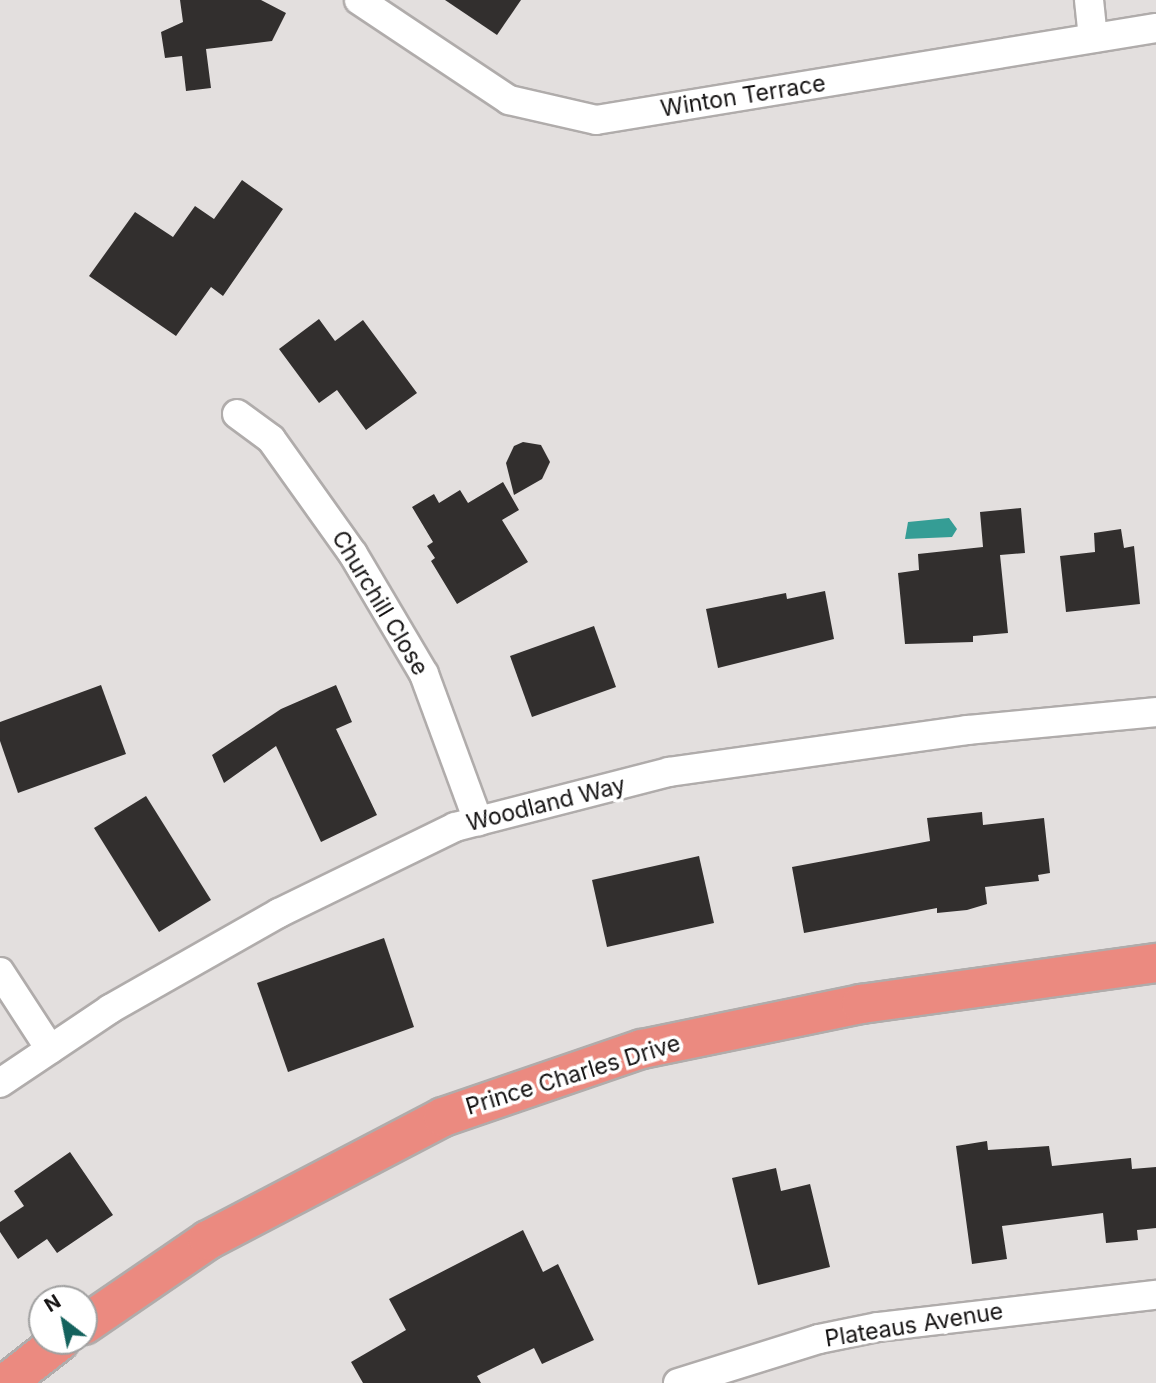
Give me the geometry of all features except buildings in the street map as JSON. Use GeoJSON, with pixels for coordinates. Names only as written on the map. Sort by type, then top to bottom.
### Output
{"type":"FeatureCollection","features":[{"type":"Feature","properties":{"kind":"highway","name":"Prince Charles Drive"},"geometry":{"type":"LineString","coordinates":[[98,1315],[208,1240],[443,1116],[628,1054],[861,1004],[1156,963]]}},
{"type":"Feature","properties":{"kind":"highway"},"geometry":{"type":"LineString","coordinates":[[6,1383],[42,1355]]}},
{"type":"Feature","properties":{"kind":"street","name":"Winton Terrace"},"geometry":{"type":"LineString","coordinates":[[359,0],[509,100],[596,120],[1156,28]]}},
{"type":"Feature","properties":{"kind":"street"},"geometry":{"type":"LineString","coordinates":[[1089,0],[1093,38]]}},
{"type":"Feature","properties":{"kind":"street","name":"Churchill Close"},"geometry":{"type":"LineString","coordinates":[[237,414],[271,439],[354,554],[424,674],[478,821]]}},
{"type":"Feature","properties":{"kind":"street","name":"Woodland Way"},"geometry":{"type":"LineString","coordinates":[[0,1083],[110,1009],[279,913],[478,821],[670,772],[967,730],[1156,712]]}},
{"type":"Feature","properties":{"kind":"street"},"geometry":{"type":"LineString","coordinates":[[0,972],[50,1049]]}},
{"type":"Feature","properties":{"kind":"street","name":"Plateaus Avenue"},"geometry":{"type":"LineString","coordinates":[[678,1383],[806,1343],[878,1327],[1156,1295]]}},
{"type":"Feature","properties":{"kind":"water"},"geometry":{"type":"Polygon","coordinates":[[[949,518],[957,529],[952,537],[905,539],[908,522],[949,518]]]}}]}
